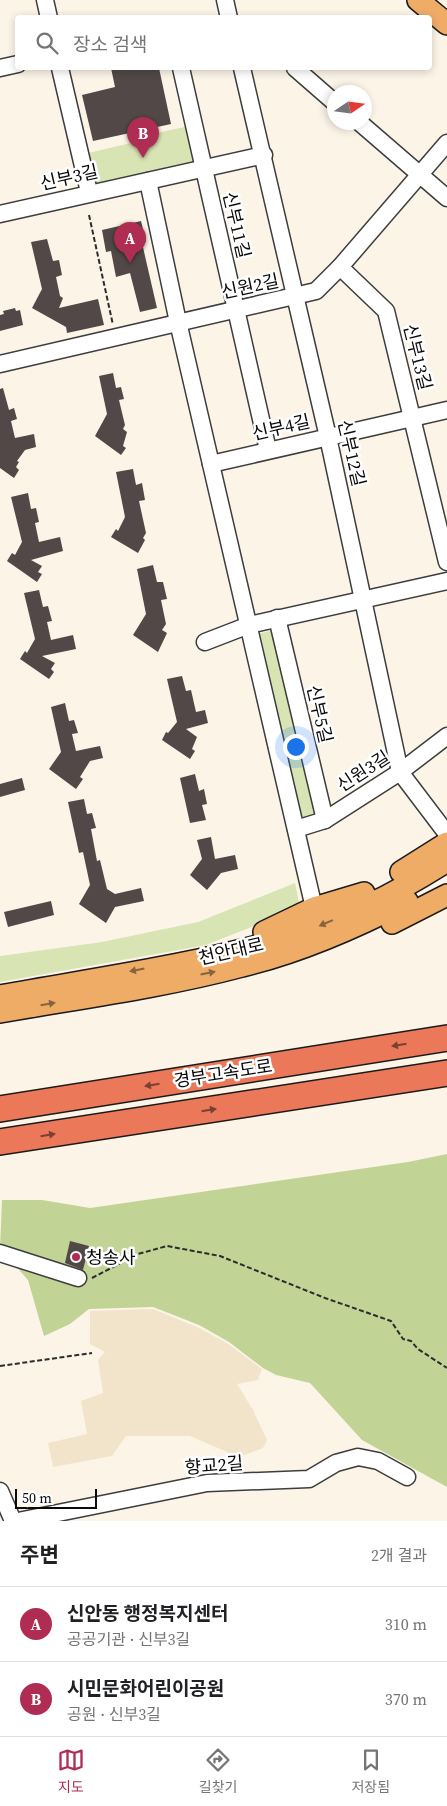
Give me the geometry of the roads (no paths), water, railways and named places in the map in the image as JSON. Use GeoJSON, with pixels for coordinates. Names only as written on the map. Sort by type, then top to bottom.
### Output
{"type":"FeatureCollection","features":[{"type":"Feature","properties":{"kind":"highway","name":"경부고속도로"},"geometry":{"type":"LineString","coordinates":[[0,1109],[447,1038]]}},
{"type":"Feature","properties":{"kind":"highway","name":"경부고속도로"},"geometry":{"type":"LineString","coordinates":[[0,1142],[447,1073]]}},
{"type":"Feature","properties":{"kind":"main road"},"geometry":{"type":"LineString","coordinates":[[418,0],[447,24]]}},
{"type":"Feature","properties":{"kind":"main road"},"geometry":{"type":"LineString","coordinates":[[202,958],[272,930],[314,908],[368,892],[447,844]]}},
{"type":"Feature","properties":{"kind":"main road","name":"천안대로"},"geometry":{"type":"LineString","coordinates":[[0,996],[202,958],[280,940],[322,925],[385,896],[447,861]]}},
{"type":"Feature","properties":{"kind":"main road","name":"천안대로"},"geometry":{"type":"LineString","coordinates":[[0,1012],[241,967],[312,944],[359,924],[447,879]]}},
{"type":"Feature","properties":{"kind":"main road"},"geometry":{"type":"LineString","coordinates":[[241,967],[347,942],[386,926],[447,896]]}},
{"type":"Feature","properties":{"kind":"street"},"geometry":{"type":"LineString","coordinates":[[45,0],[48,15]]}},
{"type":"Feature","properties":{"kind":"street"},"geometry":{"type":"LineString","coordinates":[[225,0],[228,15]]}},
{"type":"Feature","properties":{"kind":"street"},"geometry":{"type":"LineString","coordinates":[[0,68],[15,65]]}},
{"type":"Feature","properties":{"kind":"street"},"geometry":{"type":"LineString","coordinates":[[60,70],[90,192]]}},
{"type":"Feature","properties":{"kind":"street","name":"신부11길"},"geometry":{"type":"LineString","coordinates":[[181,70],[268,450]]}},
{"type":"Feature","properties":{"kind":"street","name":"신부12길"},"geometry":{"type":"LineString","coordinates":[[243,70],[264,155],[328,437],[400,772],[447,834]]}},
{"type":"Feature","properties":{"kind":"street"},"geometry":{"type":"LineString","coordinates":[[297,70],[327,96]]}},
{"type":"Feature","properties":{"kind":"street"},"geometry":{"type":"LineString","coordinates":[[368,130],[447,198]]}},
{"type":"Feature","properties":{"kind":"street","name":"신원2길"},"geometry":{"type":"LineString","coordinates":[[0,364],[316,291],[340,267],[447,143]]}},
{"type":"Feature","properties":{"kind":"street","name":"신부3길"},"geometry":{"type":"LineString","coordinates":[[0,214],[90,192],[264,155]]}},
{"type":"Feature","properties":{"kind":"street"},"geometry":{"type":"LineString","coordinates":[[148,181],[178,322],[314,908]]}},
{"type":"Feature","properties":{"kind":"street","name":"신부13길"},"geometry":{"type":"LineString","coordinates":[[340,267],[386,311],[447,562]]}},
{"type":"Feature","properties":{"kind":"street","name":"신부4길"},"geometry":{"type":"LineString","coordinates":[[211,464],[447,410]]}},
{"type":"Feature","properties":{"kind":"street"},"geometry":{"type":"LineString","coordinates":[[205,642],[249,625],[447,581]]}},
{"type":"Feature","properties":{"kind":"street","name":"신부5길"},"geometry":{"type":"LineString","coordinates":[[277,618],[325,820]]}},
{"type":"Feature","properties":{"kind":"street","name":"신원3길"},"geometry":{"type":"LineString","coordinates":[[296,829],[325,820],[400,772],[447,736]]}},
{"type":"Feature","properties":{"kind":"street"},"geometry":{"type":"LineString","coordinates":[[0,1253],[78,1278]]}},
{"type":"Feature","properties":{"kind":"street","name":"향교2길"},"geometry":{"type":"LineString","coordinates":[[18,1521],[207,1483],[309,1479],[336,1463],[358,1457],[378,1461],[407,1478]]}},
{"type":"Feature","properties":{"kind":"street"},"geometry":{"type":"LineString","coordinates":[[0,1491],[13,1521]]}},
{"type":"Feature","properties":{"kind":"place","name":"시민문화어린이공원"},"geometry":{"type":"Point","coordinates":[143,158]}},
{"type":"Feature","properties":{"kind":"place","name":"신안동 행정복지센터"},"geometry":{"type":"Point","coordinates":[130,263]}},
{"type":"Feature","properties":{"kind":"place","name":"청송사"},"geometry":{"type":"Point","coordinates":[76,1257]}}]}
